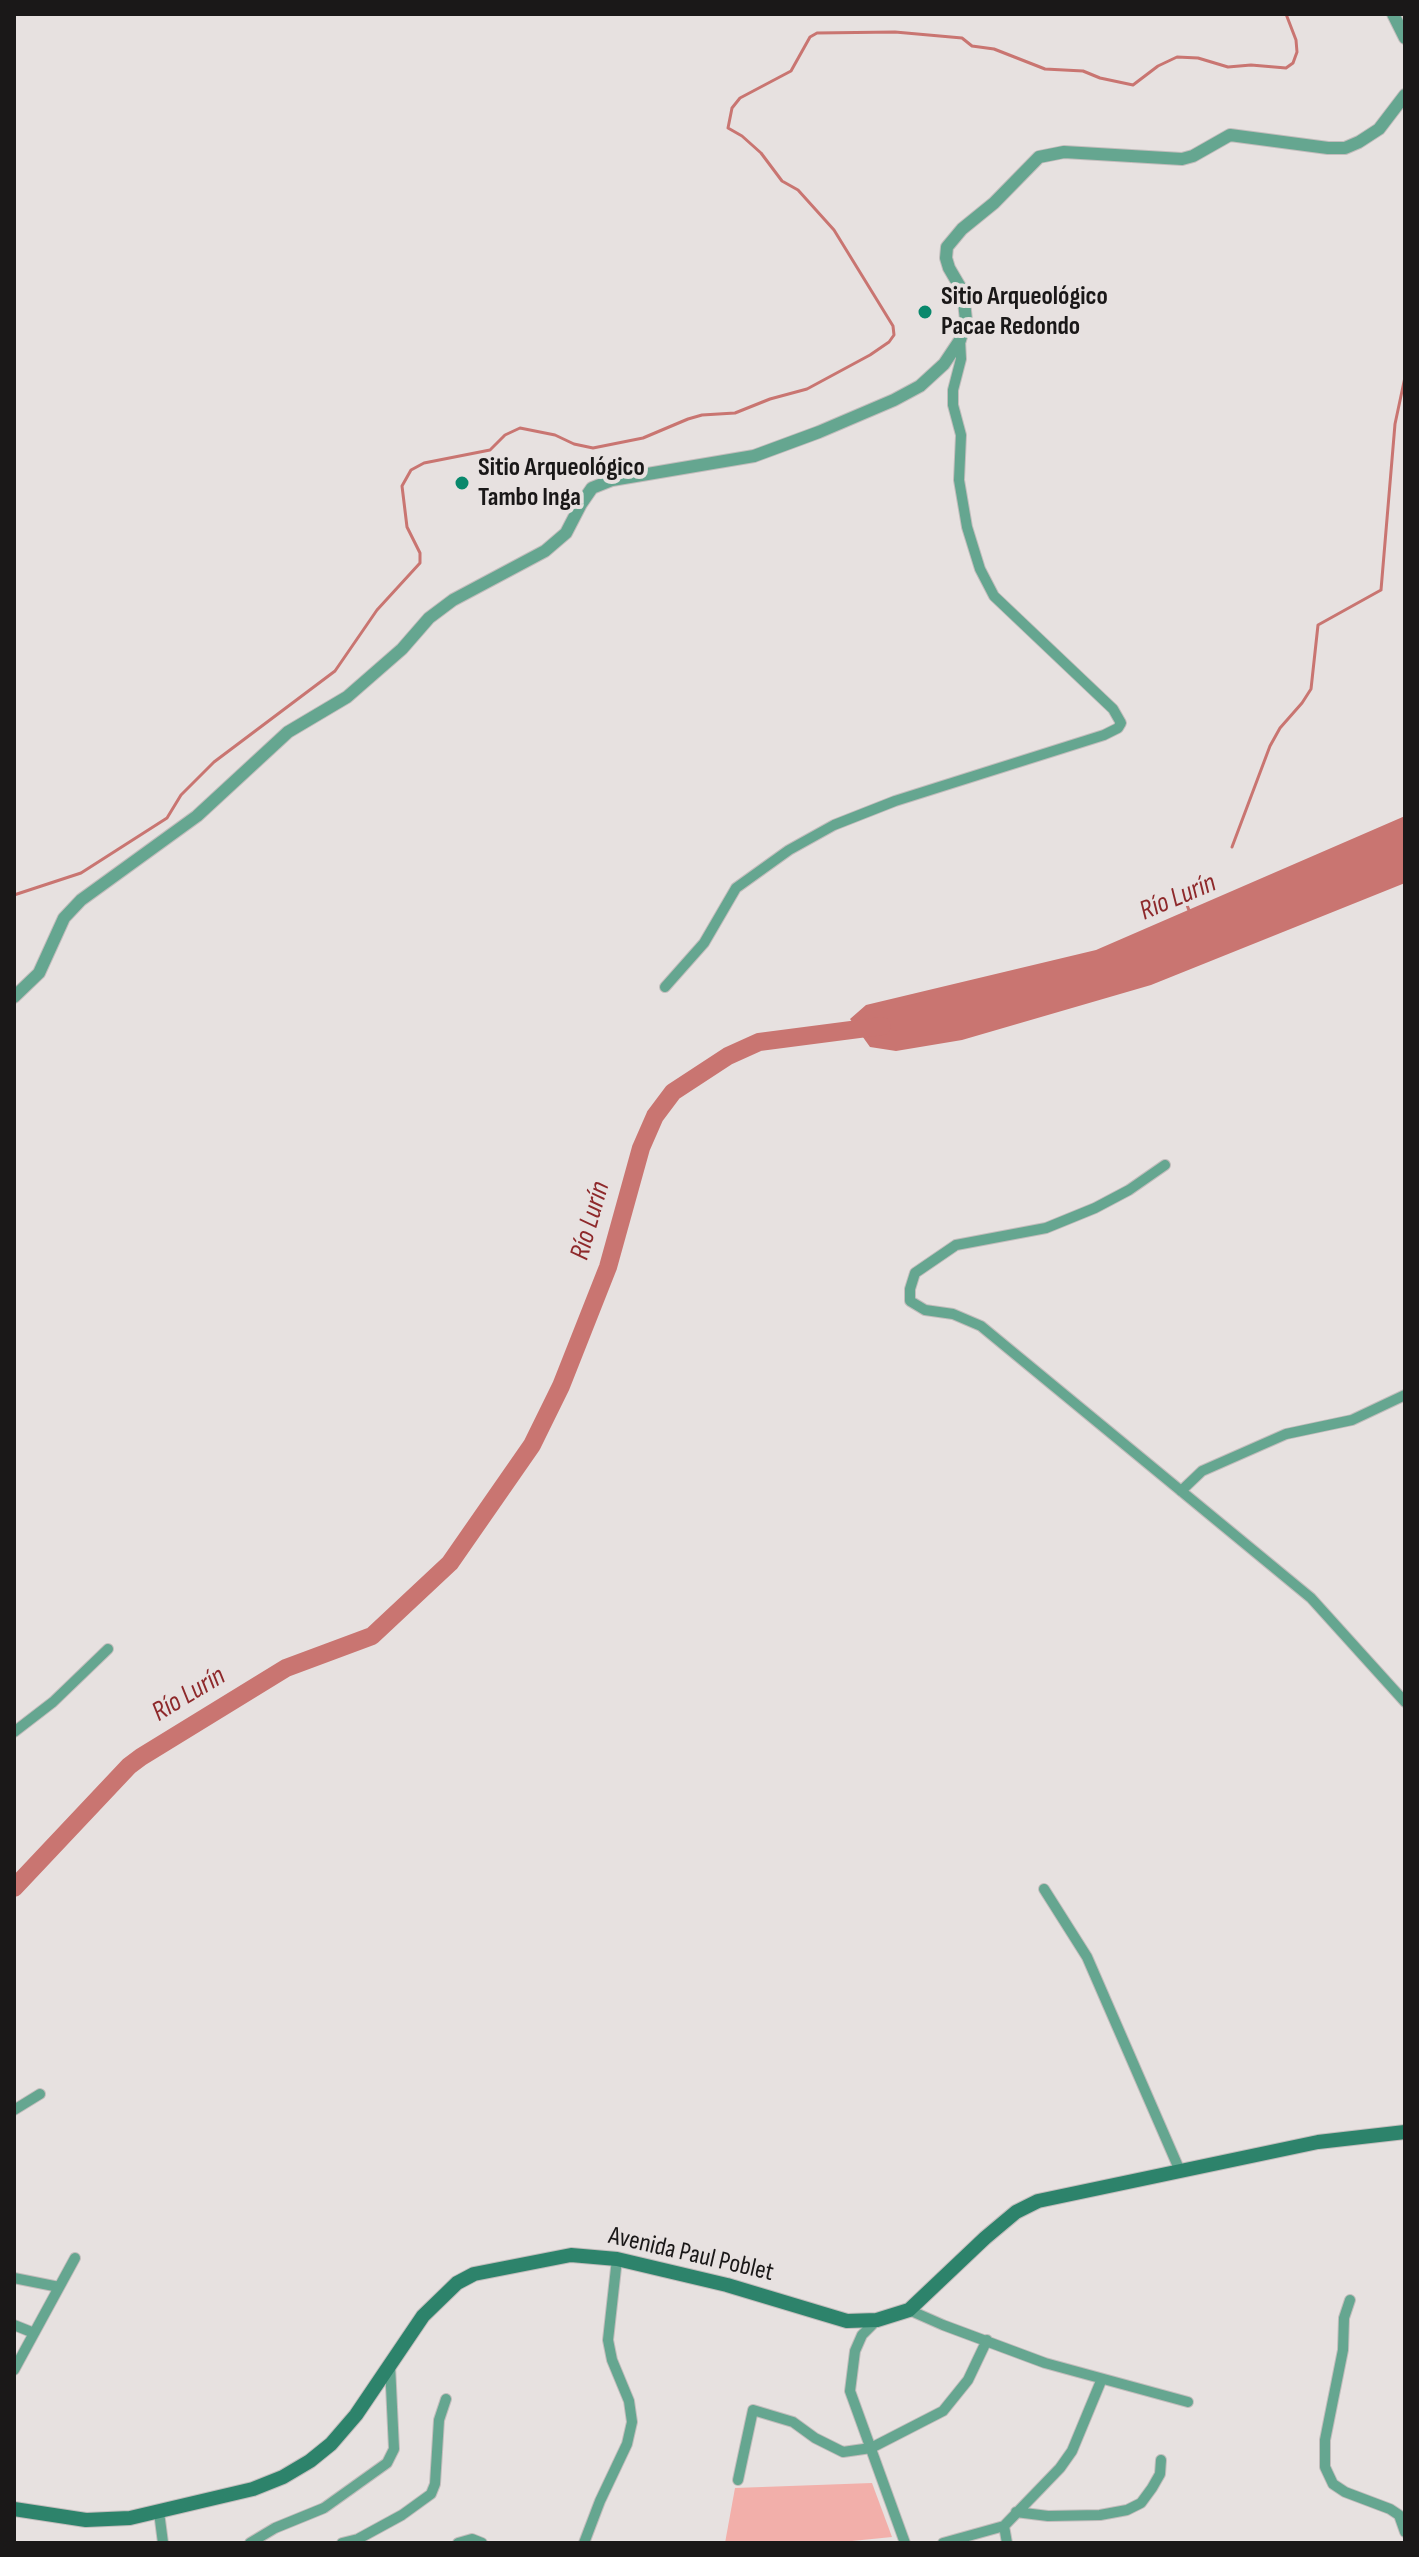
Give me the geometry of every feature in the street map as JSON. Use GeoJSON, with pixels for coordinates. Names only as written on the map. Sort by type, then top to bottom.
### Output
{"type":"FeatureCollection","features":[{"type":"Feature","properties":{"kind":"main road","name":"Avenida Paul Poblet"},"geometry":{"type":"LineString","coordinates":[[14,2509],[86,2520],[130,2518],[253,2489],[283,2477],[331,2444],[356,2415],[423,2316],[457,2283],[474,2274],[571,2255],[617,2259],[727,2285],[847,2321],[877,2320],[909,2310],[985,2238],[1026,2206],[1038,2201],[1318,2142],[1405,2132]]}},
{"type":"Feature","properties":{"kind":"street"},"geometry":{"type":"LineString","coordinates":[[1393,14],[1405,38]]}},
{"type":"Feature","properties":{"kind":"street"},"geometry":{"type":"LineString","coordinates":[[14,997],[39,973],[64,918],[81,900],[197,816],[288,732],[347,697],[402,649],[429,618],[453,600],[545,551],[566,533],[592,488],[612,480],[754,456],[819,432],[920,386],[944,364],[960,340],[966,320],[963,292],[949,268],[947,247],[1039,157],[1064,152],[1182,159],[1230,135],[1345,148],[1379,129],[1405,95]]}},
{"type":"Feature","properties":{"kind":"street"},"geometry":{"type":"LineString","coordinates":[[665,987],[704,943],[736,888],[789,850],[834,825],[895,801],[1104,735],[1121,723],[1113,709],[994,596],[980,569],[967,527],[959,480],[961,435],[953,405],[953,390],[961,359],[960,340]]}},
{"type":"Feature","properties":{"kind":"street"},"geometry":{"type":"LineString","coordinates":[[1165,1165],[1129,1190],[1046,1228],[956,1245],[915,1273],[910,1301],[925,1310],[953,1314],[981,1326],[1311,1598],[1405,1702]]}},
{"type":"Feature","properties":{"kind":"street"},"geometry":{"type":"LineString","coordinates":[[1181,1491],[1202,1471],[1286,1434],[1352,1420],[1405,1395]]}},
{"type":"Feature","properties":{"kind":"street"},"geometry":{"type":"LineString","coordinates":[[14,1732],[53,1702],[108,1649]]}},
{"type":"Feature","properties":{"kind":"street"},"geometry":{"type":"LineString","coordinates":[[1044,1889],[1087,1957],[1180,2171]]}},
{"type":"Feature","properties":{"kind":"street"},"geometry":{"type":"LineString","coordinates":[[14,2110],[40,2094]]}},
{"type":"Feature","properties":{"kind":"street"},"geometry":{"type":"LineString","coordinates":[[14,2370],[75,2258]]}},
{"type":"Feature","properties":{"kind":"street"},"geometry":{"type":"LineString","coordinates":[[584,2543],[627,2444],[632,2422],[629,2401],[612,2360],[608,2340],[617,2259]]}},
{"type":"Feature","properties":{"kind":"street"},"geometry":{"type":"LineString","coordinates":[[15,2282],[59,2287]]}},
{"type":"Feature","properties":{"kind":"street"},"geometry":{"type":"LineString","coordinates":[[1350,2300],[1344,2318],[1343,2350],[1325,2440],[1325,2467],[1333,2484],[1345,2492],[1399,2515],[1405,2532]]}},
{"type":"Feature","properties":{"kind":"street"},"geometry":{"type":"LineString","coordinates":[[909,2310],[1045,2363],[1101,2381],[1188,2402]]}},
{"type":"Feature","properties":{"kind":"street"},"geometry":{"type":"LineString","coordinates":[[877,2320],[862,2335],[851,2370],[850,2391],[905,2543]]}},
{"type":"Feature","properties":{"kind":"street"},"geometry":{"type":"LineString","coordinates":[[14,2325],[34,2333]]}},
{"type":"Feature","properties":{"kind":"street"},"geometry":{"type":"LineString","coordinates":[[738,2480],[753,2410],[793,2422],[815,2438],[843,2452],[871,2448],[943,2411],[968,2380],[987,2340]]}},
{"type":"Feature","properties":{"kind":"street"},"geometry":{"type":"LineString","coordinates":[[250,2543],[275,2528],[324,2508],[387,2463],[394,2449],[390,2365]]}},
{"type":"Feature","properties":{"kind":"street"},"geometry":{"type":"LineString","coordinates":[[943,2543],[1004,2526],[1060,2468],[1072,2451],[1101,2381]]}},
{"type":"Feature","properties":{"kind":"street"},"geometry":{"type":"LineString","coordinates":[[342,2543],[358,2539],[431,2494],[435,2484],[439,2420],[446,2399]]}},
{"type":"Feature","properties":{"kind":"street"},"geometry":{"type":"LineString","coordinates":[[1016,2512],[1048,2516],[1100,2515],[1127,2510],[1141,2503],[1152,2488],[1160,2474],[1161,2460]]}},
{"type":"Feature","properties":{"kind":"street"},"geometry":{"type":"LineString","coordinates":[[159,2512],[163,2543]]}},
{"type":"Feature","properties":{"kind":"street"},"geometry":{"type":"LineString","coordinates":[[1004,2526],[1007,2543]]}},
{"type":"Feature","properties":{"kind":"street"},"geometry":{"type":"LineString","coordinates":[[458,2543],[472,2539],[482,2543]]}},
{"type":"Feature","properties":{"kind":"shaded area"},"geometry":{"type":"Polygon","coordinates":[[[1405,816],[1405,883],[1151,985],[962,1040],[896,1051],[870,1047],[850,1019],[866,1005],[1096,950],[1405,816]]]}},
{"type":"Feature","properties":{"kind":"shaded area"},"geometry":{"type":"Polygon","coordinates":[[[872,2483],[892,2537],[832,2543],[725,2543],[735,2488],[872,2483]]]}},
{"type":"Feature","properties":{"kind":"waterway"},"geometry":{"type":"LineString","coordinates":[[14,895],[81,873],[167,818],[181,795],[214,762],[335,671],[377,610],[420,563],[420,553],[407,527],[402,486],[411,470],[424,463],[490,450],[505,435],[520,428],[555,435],[593,448],[643,438],[688,419],[735,413],[807,389],[889,342],[894,335],[893,326],[834,230],[798,190],[782,181],[761,153],[728,128],[732,108],[740,98],[791,71],[810,37],[817,33],[895,32],[962,38],[972,46],[994,49],[1045,69],[1083,71],[1133,85],[1158,66],[1177,57],[1198,58],[1228,67],[1286,68],[1293,63],[1297,52],[1286,14]]}},
{"type":"Feature","properties":{"kind":"waterway"},"geometry":{"type":"LineString","coordinates":[[1232,847],[1270,746],[1311,689],[1318,625],[1381,590],[1395,424],[1405,377]]}},
{"type":"Feature","properties":{"kind":"waterway"},"geometry":{"type":"LineString","coordinates":[[1190,913],[1184,897],[1206,886]]}},
{"type":"Feature","properties":{"kind":"waterway","name":"Río Lurín"},"geometry":{"type":"LineString","coordinates":[[14,1888],[141,1757],[286,1668],[372,1636],[450,1563],[532,1445],[561,1386],[608,1267],[641,1148],[655,1116],[673,1092],[728,1056],[759,1042],[882,1026]]}},
{"type":"Feature","properties":{"kind":"place","name":"Sitio Arqueológico Pacae Redondo"},"geometry":{"type":"Point","coordinates":[925,312]}},
{"type":"Feature","properties":{"kind":"place","name":"Sitio Arqueológico Tambo Inga"},"geometry":{"type":"Point","coordinates":[462,483]}}]}
